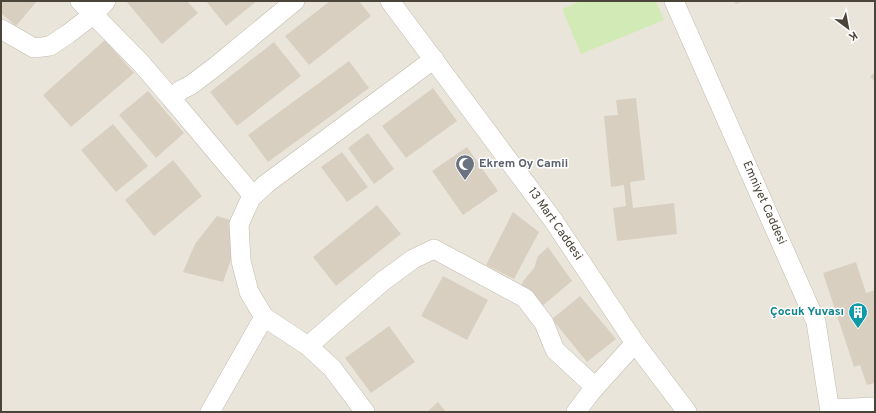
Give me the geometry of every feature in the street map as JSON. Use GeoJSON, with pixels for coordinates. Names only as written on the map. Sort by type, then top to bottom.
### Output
{"type":"FeatureCollection","features":[{"type":"Feature","properties":{"kind":"street"},"geometry":{"type":"LineString","coordinates":[[80,1],[100,8],[140,62],[249,191],[251,198]]}},
{"type":"Feature","properties":{"kind":"street"},"geometry":{"type":"LineString","coordinates":[[171,98],[216,66],[295,1]]}},
{"type":"Feature","properties":{"kind":"street","name":"13 Mart Caddesi"},"geometry":{"type":"LineString","coordinates":[[390,1],[553,220],[635,343],[687,412]]}},
{"type":"Feature","properties":{"kind":"street","name":"Emniyet Caddesi"},"geometry":{"type":"LineString","coordinates":[[674,1],[816,322],[830,410]]}},
{"type":"Feature","properties":{"kind":"street"},"geometry":{"type":"LineString","coordinates":[[1,29],[34,48],[50,46],[68,34],[100,8]]}},
{"type":"Feature","properties":{"kind":"street"},"geometry":{"type":"LineString","coordinates":[[365,412],[332,368],[308,346],[264,316],[249,292],[241,261],[239,224],[251,198],[266,184],[434,59]]}},
{"type":"Feature","properties":{"kind":"street"},"geometry":{"type":"LineString","coordinates":[[308,346],[383,281],[413,259],[434,249],[525,298],[544,323],[555,350],[595,387]]}},
{"type":"Feature","properties":{"kind":"street"},"geometry":{"type":"LineString","coordinates":[[210,412],[264,316]]}},
{"type":"Feature","properties":{"kind":"street"},"geometry":{"type":"LineString","coordinates":[[576,412],[595,387],[635,343]]}},
{"type":"Feature","properties":{"kind":"street"},"geometry":{"type":"LineString","coordinates":[[830,410],[875,407]]}},
{"type":"Feature","properties":{"kind":"shaded area"},"geometry":{"type":"Polygon","coordinates":[[[1,1],[875,1],[875,412],[1,412],[1,1]]]}},
{"type":"Feature","properties":{"kind":"green space"},"geometry":{"type":"Polygon","coordinates":[[[581,1],[656,1],[664,20],[581,54],[562,9],[581,1]]]}},
{"type":"Feature","properties":{"kind":"building"},"geometry":{"type":"Polygon","coordinates":[[[1,1],[37,1],[16,26],[1,13],[1,1]]]}},
{"type":"Feature","properties":{"kind":"building"},"geometry":{"type":"Polygon","coordinates":[[[126,1],[187,1],[198,13],[162,44],[126,1]]]}},
{"type":"Feature","properties":{"kind":"building"},"geometry":{"type":"Polygon","coordinates":[[[206,1],[257,1],[226,26],[206,1]]]}},
{"type":"Feature","properties":{"kind":"building"},"geometry":{"type":"Polygon","coordinates":[[[330,1],[359,1],[371,16],[309,65],[285,36],[330,1]]]}},
{"type":"Feature","properties":{"kind":"building"},"geometry":{"type":"Polygon","coordinates":[[[734,1],[744,1],[736,4],[734,1]]]}},
{"type":"Feature","properties":{"kind":"building"},"geometry":{"type":"Polygon","coordinates":[[[105,40],[134,73],[71,127],[43,95],[105,40]]]}},
{"type":"Feature","properties":{"kind":"building"},"geometry":{"type":"Polygon","coordinates":[[[274,42],[301,76],[237,126],[210,92],[274,42]]]}},
{"type":"Feature","properties":{"kind":"building"},"geometry":{"type":"Polygon","coordinates":[[[349,61],[369,88],[268,162],[248,135],[349,61]]]}},
{"type":"Feature","properties":{"kind":"building"},"geometry":{"type":"Polygon","coordinates":[[[875,72],[875,81],[870,77],[875,72]]]}},
{"type":"Feature","properties":{"kind":"building"},"geometry":{"type":"Polygon","coordinates":[[[433,88],[457,121],[406,158],[382,126],[433,88]]]}},
{"type":"Feature","properties":{"kind":"building"},"geometry":{"type":"Polygon","coordinates":[[[148,91],[184,133],[156,158],[119,115],[148,91]]]}},
{"type":"Feature","properties":{"kind":"building"},"geometry":{"type":"Polygon","coordinates":[[[636,98],[645,180],[630,182],[633,208],[674,203],[677,234],[617,241],[613,208],[626,206],[624,185],[611,187],[604,116],[618,115],[616,100],[636,98]]]}},
{"type":"Feature","properties":{"kind":"building"},"geometry":{"type":"Polygon","coordinates":[[[113,124],[148,166],[116,192],[81,150],[113,124]]]}},
{"type":"Feature","properties":{"kind":"building"},"geometry":{"type":"Polygon","coordinates":[[[368,133],[394,169],[374,184],[348,148],[368,133]]]}},
{"type":"Feature","properties":{"kind":"building","name":"Ekrem Oy Camii"},"geometry":{"type":"Polygon","coordinates":[[[467,147],[498,191],[463,215],[432,171],[467,147]]]}},
{"type":"Feature","properties":{"kind":"building"},"geometry":{"type":"Polygon","coordinates":[[[342,152],[368,187],[347,202],[321,167],[342,152]]]}},
{"type":"Feature","properties":{"kind":"building"},"geometry":{"type":"Polygon","coordinates":[[[173,160],[202,196],[154,236],[125,200],[173,160]]]}},
{"type":"Feature","properties":{"kind":"building"},"geometry":{"type":"Polygon","coordinates":[[[377,205],[401,234],[336,286],[313,257],[377,205]]]}},
{"type":"Feature","properties":{"kind":"building"},"geometry":{"type":"Polygon","coordinates":[[[513,212],[539,232],[514,279],[486,265],[513,212]]]}},
{"type":"Feature","properties":{"kind":"building"},"geometry":{"type":"Polygon","coordinates":[[[217,216],[230,220],[230,236],[233,254],[223,282],[183,272],[195,244],[217,216]]]}},
{"type":"Feature","properties":{"kind":"building"},"geometry":{"type":"Polygon","coordinates":[[[548,247],[572,281],[541,307],[520,287],[534,268],[538,256],[548,247]]]}},
{"type":"Feature","properties":{"kind":"building","name":"Çocuk Yuvası"},"geometry":{"type":"Polygon","coordinates":[[[856,262],[866,293],[875,290],[875,383],[867,385],[860,365],[854,367],[823,273],[856,262]]]}},
{"type":"Feature","properties":{"kind":"building"},"geometry":{"type":"Polygon","coordinates":[[[443,276],[488,300],[467,340],[421,316],[443,276]]]}},
{"type":"Feature","properties":{"kind":"building"},"geometry":{"type":"Polygon","coordinates":[[[580,296],[616,339],[587,362],[552,319],[580,296]]]}},
{"type":"Feature","properties":{"kind":"building"},"geometry":{"type":"Polygon","coordinates":[[[389,326],[415,362],[371,393],[345,358],[389,326]]]}},
{"type":"Feature","properties":{"kind":"building"},"geometry":{"type":"Polygon","coordinates":[[[438,402],[446,412],[427,412],[438,402]]]}},
{"type":"Feature","properties":{"kind":"place","name":"Ekrem Oy Camii"},"geometry":{"type":"Point","coordinates":[465,181]}},
{"type":"Feature","properties":{"kind":"place","name":"Çocuk Yuvası"},"geometry":{"type":"Point","coordinates":[858,329]}}]}
